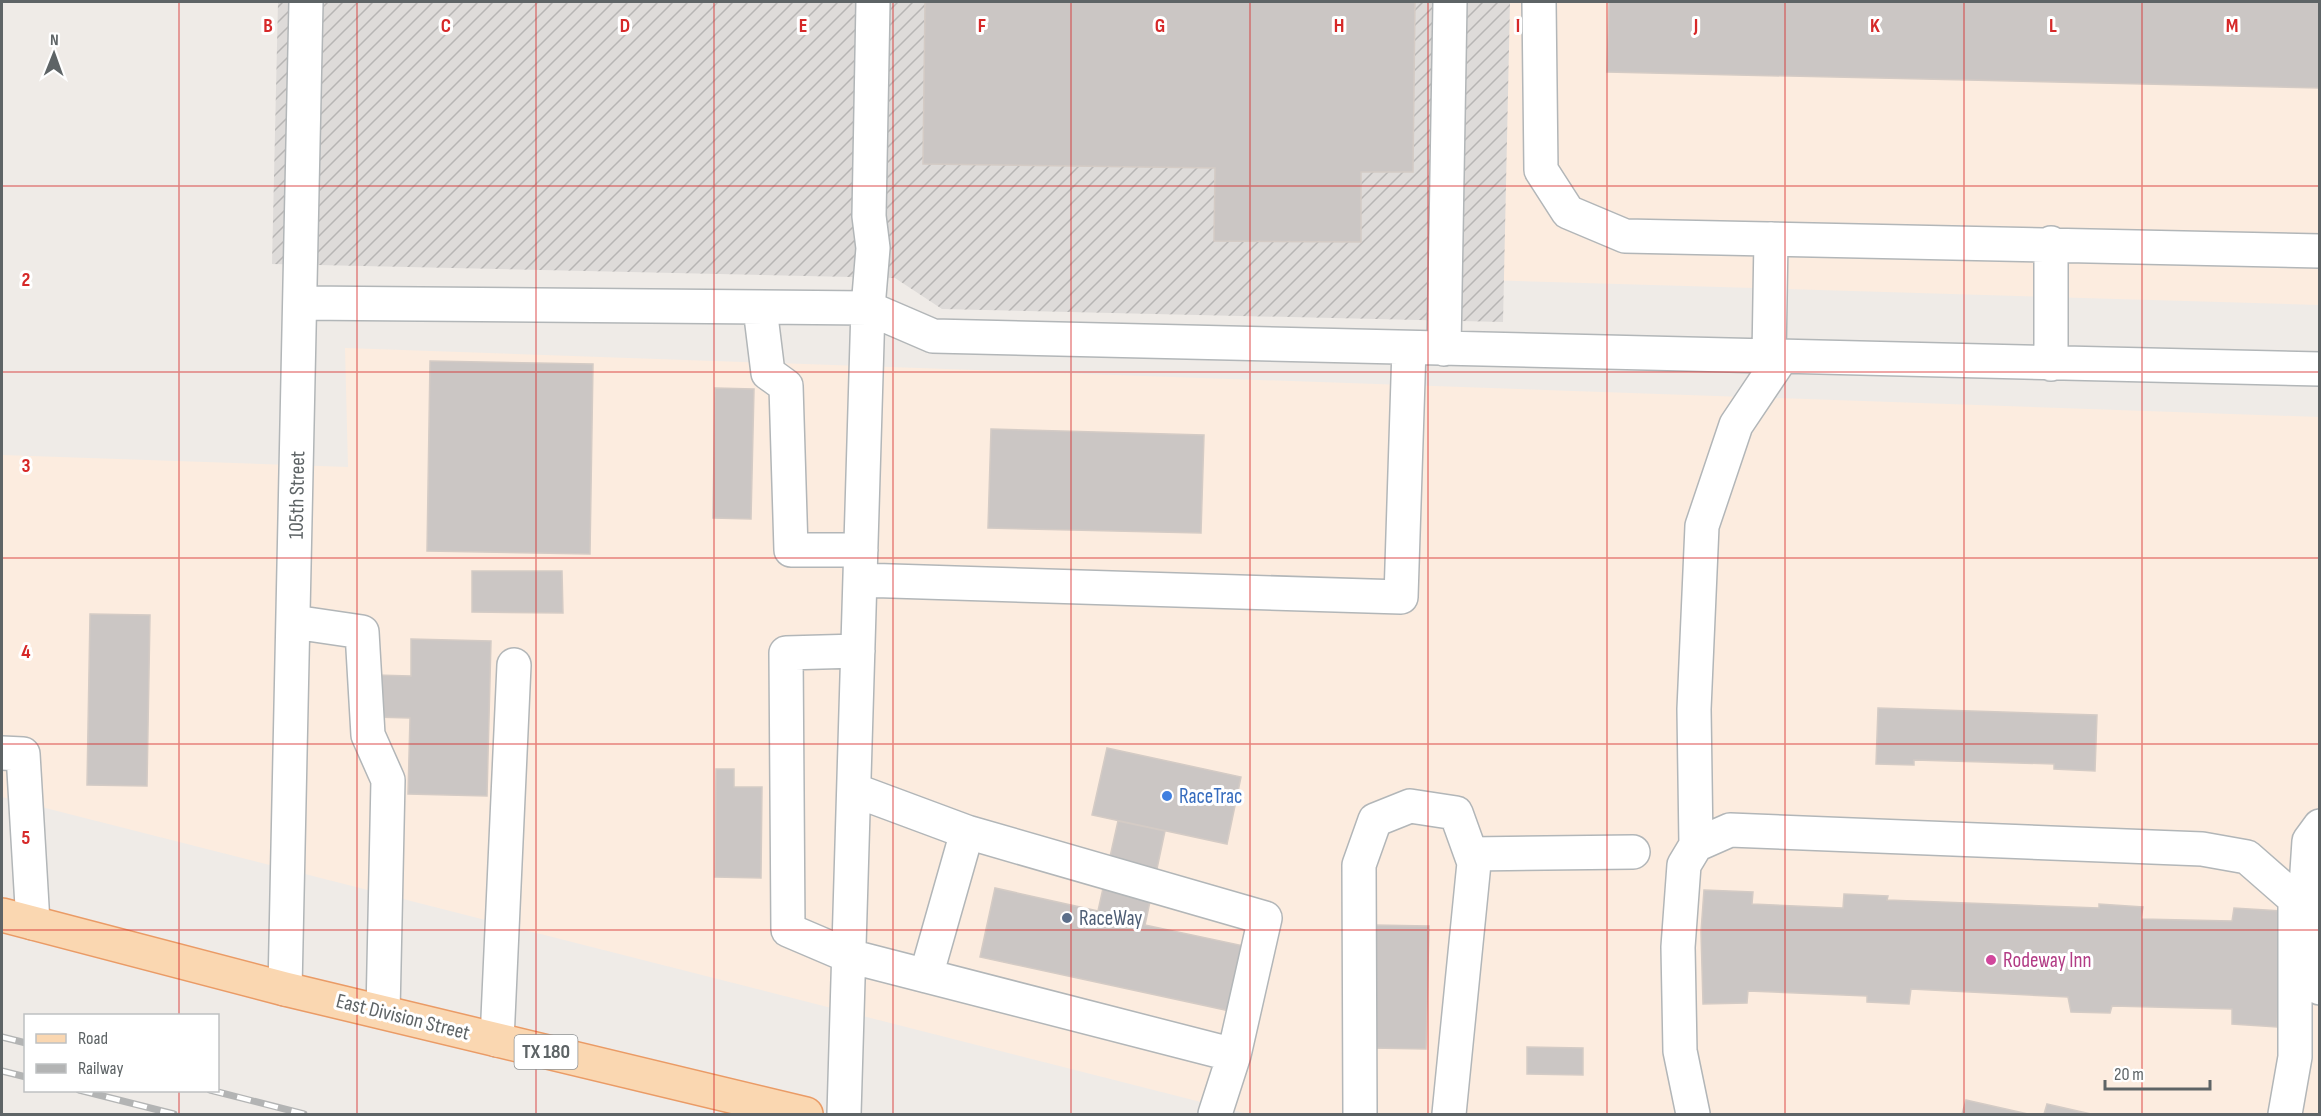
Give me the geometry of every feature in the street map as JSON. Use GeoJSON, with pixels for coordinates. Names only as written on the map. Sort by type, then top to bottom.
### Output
{"type":"FeatureCollection","features":[{"type":"Feature","properties":{"kind":"main road","name":"East Division Street"},"geometry":{"type":"LineString","coordinates":[[2,915],[285,989],[806,1114]]}},
{"type":"Feature","properties":{"kind":"street","name":"105th Street"},"geometry":{"type":"LineString","coordinates":[[285,989],[306,2]]}},
{"type":"Feature","properties":{"kind":"street"},"geometry":{"type":"LineString","coordinates":[[844,1114],[868,308],[873,248],[869,216],[873,2]]}},
{"type":"Feature","properties":{"kind":"street"},"geometry":{"type":"LineString","coordinates":[[1444,349],[1450,2]]}},
{"type":"Feature","properties":{"kind":"street"},"geometry":{"type":"LineString","coordinates":[[1539,2],[1541,170],[1568,212],[1625,237],[2051,243],[2319,251]]}},
{"type":"Feature","properties":{"kind":"street"},"geometry":{"type":"LineString","coordinates":[[1693,1114],[1680,1051],[1678,947],[1684,865],[1696,845],[1694,709],[1702,526],[1736,425],[1775,357],[1771,239]]}},
{"type":"Feature","properties":{"kind":"street"},"geometry":{"type":"LineString","coordinates":[[2051,243],[2051,364]]}},
{"type":"Feature","properties":{"kind":"street"},"geometry":{"type":"LineString","coordinates":[[301,303],[868,308],[933,336],[2319,369]]}},
{"type":"Feature","properties":{"kind":"street"},"geometry":{"type":"LineString","coordinates":[[760,308],[768,372],[786,386],[791,550],[861,565],[1401,597],[1409,348]]}},
{"type":"Feature","properties":{"kind":"street"},"geometry":{"type":"LineString","coordinates":[[294,622],[362,632],[368,735],[388,780],[383,1012]]}},
{"type":"Feature","properties":{"kind":"street"},"geometry":{"type":"LineString","coordinates":[[858,651],[786,653],[788,930],[849,956],[1234,1054]]}},
{"type":"Feature","properties":{"kind":"street"},"geometry":{"type":"LineString","coordinates":[[497,1040],[514,665]]}},
{"type":"Feature","properties":{"kind":"street"},"geometry":{"type":"LineString","coordinates":[[2,753],[22,754],[33,923]]}},
{"type":"Feature","properties":{"kind":"street"},"geometry":{"type":"LineString","coordinates":[[854,790],[967,832],[1265,918],[1234,1054],[1215,1114]]}},
{"type":"Feature","properties":{"kind":"street"},"geometry":{"type":"LineString","coordinates":[[1360,1114],[1359,865],[1375,820],[1410,806],[1456,813],[1474,863],[1449,1114]]}},
{"type":"Feature","properties":{"kind":"street"},"geometry":{"type":"LineString","coordinates":[[2319,826],[2308,841],[2302,947],[2313,984],[2319,988]]}},
{"type":"Feature","properties":{"kind":"street"},"geometry":{"type":"LineString","coordinates":[[1696,845],[1730,830],[2202,849],[2247,857],[2295,899],[2295,1057],[2284,1114]]}},
{"type":"Feature","properties":{"kind":"street"},"geometry":{"type":"LineString","coordinates":[[926,976],[967,832]]}},
{"type":"Feature","properties":{"kind":"street"},"geometry":{"type":"LineString","coordinates":[[1471,854],[1633,852]]}},
{"type":"Feature","properties":{"kind":"shaded area"},"geometry":{"type":"Polygon","coordinates":[[[278,2],[1510,2],[1503,322],[942,309],[895,278],[272,264],[278,2]]]}},
{"type":"Feature","properties":{"kind":"shaded area"},"geometry":{"type":"Polygon","coordinates":[[[353,2],[2319,2],[2319,305],[347,246],[353,2]]]}},
{"type":"Feature","properties":{"kind":"shaded area"},"geometry":{"type":"Polygon","coordinates":[[[345,348],[2319,417],[2319,1114],[1248,1114],[2,797],[2,455],[348,467],[345,348]]]}},
{"type":"Feature","properties":{"kind":"building"},"geometry":{"type":"Polygon","coordinates":[[[925,2],[1415,2],[1413,172],[1361,172],[1361,242],[1214,241],[1215,168],[923,164],[925,2]]]}},
{"type":"Feature","properties":{"kind":"building"},"geometry":{"type":"Polygon","coordinates":[[[1609,2],[2320,2],[2320,88],[1607,72],[1609,2]]]}},
{"type":"Feature","properties":{"kind":"building"},"geometry":{"type":"Polygon","coordinates":[[[430,361],[593,364],[590,554],[427,551],[430,361]]]}},
{"type":"Feature","properties":{"kind":"building"},"geometry":{"type":"Polygon","coordinates":[[[715,388],[754,389],[751,519],[713,518],[715,388]]]}},
{"type":"Feature","properties":{"kind":"building"},"geometry":{"type":"Polygon","coordinates":[[[991,429],[1204,435],[1201,533],[988,528],[991,429]]]}},
{"type":"Feature","properties":{"kind":"building"},"geometry":{"type":"Polygon","coordinates":[[[472,571],[562,571],[563,613],[472,612],[472,571]]]}},
{"type":"Feature","properties":{"kind":"building"},"geometry":{"type":"Polygon","coordinates":[[[90,614],[150,615],[147,786],[87,785],[90,614]]]}},
{"type":"Feature","properties":{"kind":"building"},"geometry":{"type":"Polygon","coordinates":[[[411,639],[491,641],[487,796],[408,794],[410,718],[374,717],[376,675],[411,676],[411,639]]]}},
{"type":"Feature","properties":{"kind":"building"},"geometry":{"type":"Polygon","coordinates":[[[1878,708],[2097,715],[2095,771],[2054,769],[2054,764],[1914,760],[1914,765],[1876,764],[1878,708]]]}},
{"type":"Feature","properties":{"kind":"building","name":"RaceTrac"},"geometry":{"type":"Polygon","coordinates":[[[1107,748],[1241,777],[1227,844],[1092,815],[1107,748]]]}},
{"type":"Feature","properties":{"kind":"building"},"geometry":{"type":"Polygon","coordinates":[[[716,769],[734,769],[734,787],[762,787],[761,878],[715,877],[716,769]]]}},
{"type":"Feature","properties":{"kind":"building","name":"RaceWay"},"geometry":{"type":"Polygon","coordinates":[[[1118,821],[1165,831],[1145,925],[1244,946],[1230,1011],[980,957],[995,888],[1098,911],[1118,821]]]}},
{"type":"Feature","properties":{"kind":"building","name":"Rodeway Inn"},"geometry":{"type":"Polygon","coordinates":[[[1704,890],[1753,892],[1752,904],[1843,908],[1844,894],[1888,896],[1887,900],[2099,908],[2099,904],[2143,907],[2141,919],[2232,921],[2234,908],[2282,911],[2277,1027],[2232,1024],[2232,1009],[2112,1006],[2110,1013],[2071,1012],[2068,997],[1911,989],[1909,1004],[1867,1002],[1867,996],[1748,991],[1747,1003],[1703,1004],[1701,932],[1704,890]]]}},
{"type":"Feature","properties":{"kind":"building"},"geometry":{"type":"Polygon","coordinates":[[[1373,925],[1429,926],[1426,1049],[1371,1048],[1373,925]]]}},
{"type":"Feature","properties":{"kind":"building"},"geometry":{"type":"Polygon","coordinates":[[[1527,1047],[1583,1048],[1583,1075],[1527,1074],[1527,1047]]]}},
{"type":"Feature","properties":{"kind":"building"},"geometry":{"type":"Polygon","coordinates":[[[1966,1100],[2028,1114],[1962,1114],[1966,1100]]]}},
{"type":"Feature","properties":{"kind":"building"},"geometry":{"type":"Polygon","coordinates":[[[2047,1104],[2091,1114],[2044,1114],[2047,1104]]]}},
{"type":"Feature","properties":{"kind":"railway"},"geometry":{"type":"LineString","coordinates":[[2,1037],[24,1042]]}},
{"type":"Feature","properties":{"kind":"railway"},"geometry":{"type":"LineString","coordinates":[[2,1071],[24,1076]]}},
{"type":"Feature","properties":{"kind":"railway"},"geometry":{"type":"LineString","coordinates":[[87,1092],[174,1114]]}},
{"type":"Feature","properties":{"kind":"railway"},"geometry":{"type":"LineString","coordinates":[[218,1092],[304,1114]]}},
{"type":"Feature","properties":{"kind":"place","name":"RaceTrac"},"geometry":{"type":"Point","coordinates":[1167,796]}},
{"type":"Feature","properties":{"kind":"place","name":"RaceWay"},"geometry":{"type":"Point","coordinates":[1067,918]}},
{"type":"Feature","properties":{"kind":"place","name":"Rodeway Inn"},"geometry":{"type":"Point","coordinates":[1991,960]}}]}
